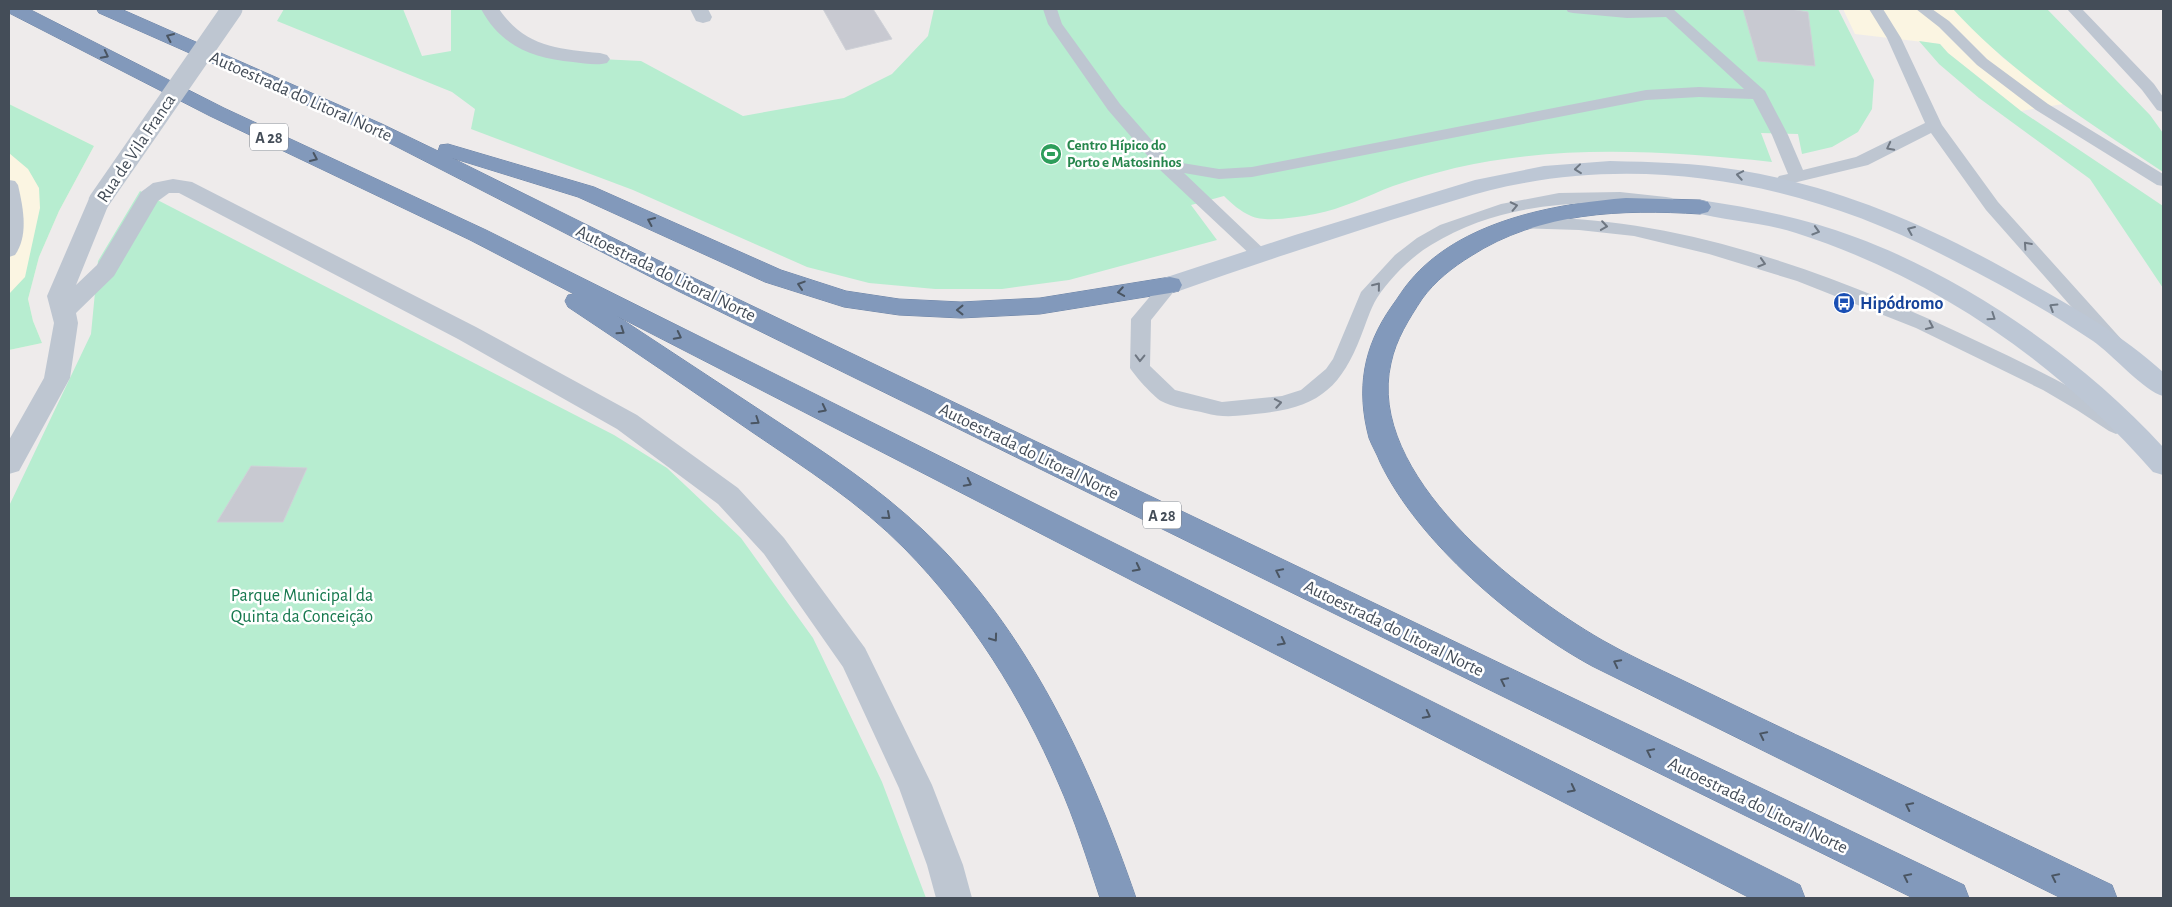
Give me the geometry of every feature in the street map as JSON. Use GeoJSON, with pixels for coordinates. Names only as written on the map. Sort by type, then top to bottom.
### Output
{"type":"FeatureCollection","features":[{"type":"Feature","properties":{"kind":"highway","name":"A 28"},"geometry":{"type":"LineString","coordinates":[[15,9],[216,112],[478,235],[1787,898]]}},
{"type":"Feature","properties":{"kind":"highway","name":"Autoestrada do Litoral Norte"},"geometry":{"type":"LineString","coordinates":[[106,9],[374,128],[696,289],[1951,898]]}},
{"type":"Feature","properties":{"kind":"highway"},"geometry":{"type":"LineString","coordinates":[[374,128],[586,192],[773,276],[844,299],[899,307],[961,310],[1040,306],[1170,285]]}},
{"type":"Feature","properties":{"kind":"highway"},"geometry":{"type":"LineString","coordinates":[[1700,208],[1667,204],[1603,206],[1548,216],[1521,224],[1475,242],[1430,274],[1400,310],[1389,329],[1380,351],[1374,396],[1377,420],[1395,466],[1409,490],[1430,517],[1461,550],[1513,596],[1594,651],[2099,898]]}},
{"type":"Feature","properties":{"kind":"highway"},"geometry":{"type":"LineString","coordinates":[[478,235],[851,485],[934,560],[1011,661],[1039,712],[1068,766],[1092,824],[1118,898]]}},
{"type":"Feature","properties":{"kind":"main road"},"geometry":{"type":"LineString","coordinates":[[1170,285],[1260,254],[1497,181],[1543,173],[1611,165],[1674,168],[1734,174],[1775,182],[1853,206],[1929,237],[2002,275],[2118,347],[2163,387]]}},
{"type":"Feature","properties":{"kind":"main road"},"geometry":{"type":"LineString","coordinates":[[1700,208],[1761,216],[1830,235],[1872,251],[1930,279],[1981,309],[2037,349],[2116,416],[2158,458]]}},
{"type":"Feature","properties":{"kind":"street","name":"Rua de Vila Franca"},"geometry":{"type":"LineString","coordinates":[[9,464],[57,378],[66,323],[59,296],[99,201],[232,9]]}},
{"type":"Feature","properties":{"kind":"street"},"geometry":{"type":"LineString","coordinates":[[490,9],[498,25],[525,46],[558,55],[600,59]]}},
{"type":"Feature","properties":{"kind":"street"},"geometry":{"type":"LineString","coordinates":[[63,311],[106,270],[150,197],[159,188],[170,185],[184,187],[467,333],[627,422],[728,496],[774,546],[854,658],[914,786],[945,865],[954,898]]}},
{"type":"Feature","properties":{"kind":"lane"},"geometry":{"type":"LineString","coordinates":[[1050,9],[1055,24],[1114,106],[1165,164],[1260,254]]}},
{"type":"Feature","properties":{"kind":"lane"},"geometry":{"type":"LineString","coordinates":[[1573,9],[1627,14],[1667,11],[1759,94],[1780,134],[1798,178]]}},
{"type":"Feature","properties":{"kind":"lane"},"geometry":{"type":"LineString","coordinates":[[1876,9],[1894,38],[1934,124],[1992,206],[2118,347]]}},
{"type":"Feature","properties":{"kind":"lane"},"geometry":{"type":"LineString","coordinates":[[1923,9],[1944,24],[1982,62],[2042,107],[2163,181]]}},
{"type":"Feature","properties":{"kind":"lane"},"geometry":{"type":"LineString","coordinates":[[2074,9],[2148,87],[2163,100]]}},
{"type":"Feature","properties":{"kind":"lane"},"geometry":{"type":"LineString","coordinates":[[2148,87],[2163,107]]}},
{"type":"Feature","properties":{"kind":"lane"},"geometry":{"type":"LineString","coordinates":[[1165,164],[1219,174],[1252,172],[1646,95],[1698,92],[1759,94]]}},
{"type":"Feature","properties":{"kind":"lane"},"geometry":{"type":"LineString","coordinates":[[1775,182],[1798,178],[1862,161],[1934,124]]}},
{"type":"Feature","properties":{"kind":"lane"},"geometry":{"type":"LineString","coordinates":[[2078,130],[2163,192]]}},
{"type":"Feature","properties":{"kind":"lane"},"geometry":{"type":"LineString","coordinates":[[9,185],[16,210],[12,244],[9,252]]}},
{"type":"Feature","properties":{"kind":"lane"},"geometry":{"type":"LineString","coordinates":[[1170,285],[1141,319],[1140,368],[1168,396],[1222,410],[1283,403],[1308,395],[1333,374],[1342,360],[1368,296],[1401,259],[1423,242],[1446,229],[1501,209],[1559,198],[1620,196],[1700,208]]}},
{"type":"Feature","properties":{"kind":"lane"},"geometry":{"type":"LineString","coordinates":[[1521,224],[1565,222],[1594,224],[1658,235],[1721,250],[1829,285],[1913,318],[2014,367],[2108,420],[2158,458]]}},
{"type":"Feature","properties":{"kind":"shaded area"},"geometry":{"type":"Polygon","coordinates":[[[1843,9],[1953,9],[2003,58],[2063,104],[2021,111],[1948,53],[1940,44],[1855,34],[1843,9]]]}},
{"type":"Feature","properties":{"kind":"shaded area"},"geometry":{"type":"Polygon","coordinates":[[[9,104],[94,146],[59,211],[39,257],[28,299],[33,321],[42,343],[9,350],[9,104]]]}},
{"type":"Feature","properties":{"kind":"green space","name":"Centro Hípico do Porto e Matosinhos"},"geometry":{"type":"Polygon","coordinates":[[[284,9],[403,9],[422,56],[451,51],[451,9],[490,9],[498,25],[525,46],[600,59],[641,61],[743,116],[844,98],[892,74],[928,36],[934,9],[1838,9],[1874,80],[1872,109],[1858,132],[1832,147],[1802,154],[1798,134],[1761,133],[1772,162],[1653,153],[1613,152],[1534,155],[1494,160],[1455,168],[1393,186],[1335,209],[1282,219],[1265,219],[1251,216],[1236,207],[1224,196],[1191,205],[1217,240],[1069,280],[1002,289],[935,289],[869,283],[807,267],[633,190],[471,129],[475,109],[452,92],[277,21],[284,9]]]}},
{"type":"Feature","properties":{"kind":"green space"},"geometry":{"type":"Polygon","coordinates":[[[1953,9],[2047,9],[2150,115],[2163,133],[2163,172],[2080,116],[2027,77],[1976,33],[1953,9]]]}},
{"type":"Feature","properties":{"kind":"green space"},"geometry":{"type":"Polygon","coordinates":[[[1919,41],[1940,44],[1948,53],[2021,111],[2163,206],[2163,288],[2090,179],[1979,98],[1939,64],[1919,41]]]}},
{"type":"Feature","properties":{"kind":"green space"},"geometry":{"type":"Polygon","coordinates":[[[9,104],[94,146],[59,211],[39,257],[28,299],[33,321],[42,343],[9,350],[9,294],[25,277],[40,208],[39,188],[28,169],[9,153],[9,104]]]}},
{"type":"Feature","properties":{"kind":"green space","name":"Parque Municipal da Quinta da Conceição"},"geometry":{"type":"Polygon","coordinates":[[[140,191],[614,435],[667,468],[741,538],[813,638],[882,782],[926,898],[9,898],[9,506],[91,334],[98,261],[140,191]]]}},
{"type":"Feature","properties":{"kind":"building"},"geometry":{"type":"Polygon","coordinates":[[[823,9],[873,9],[892,39],[846,50],[823,9]]]}},
{"type":"Feature","properties":{"kind":"building"},"geometry":{"type":"Polygon","coordinates":[[[1743,9],[1790,9],[1808,12],[1815,66],[1758,61],[1743,9]]]}},
{"type":"Feature","properties":{"kind":"building"},"geometry":{"type":"Polygon","coordinates":[[[251,466],[307,468],[283,522],[217,522],[251,466]]]}},
{"type":"Feature","properties":{"kind":"place","name":"Centro Hípico do Porto e Matosinhos"},"geometry":{"type":"Point","coordinates":[1051,154]}},
{"type":"Feature","properties":{"kind":"place","name":"Hipódromo"},"geometry":{"type":"Point","coordinates":[1844,303]}}]}
